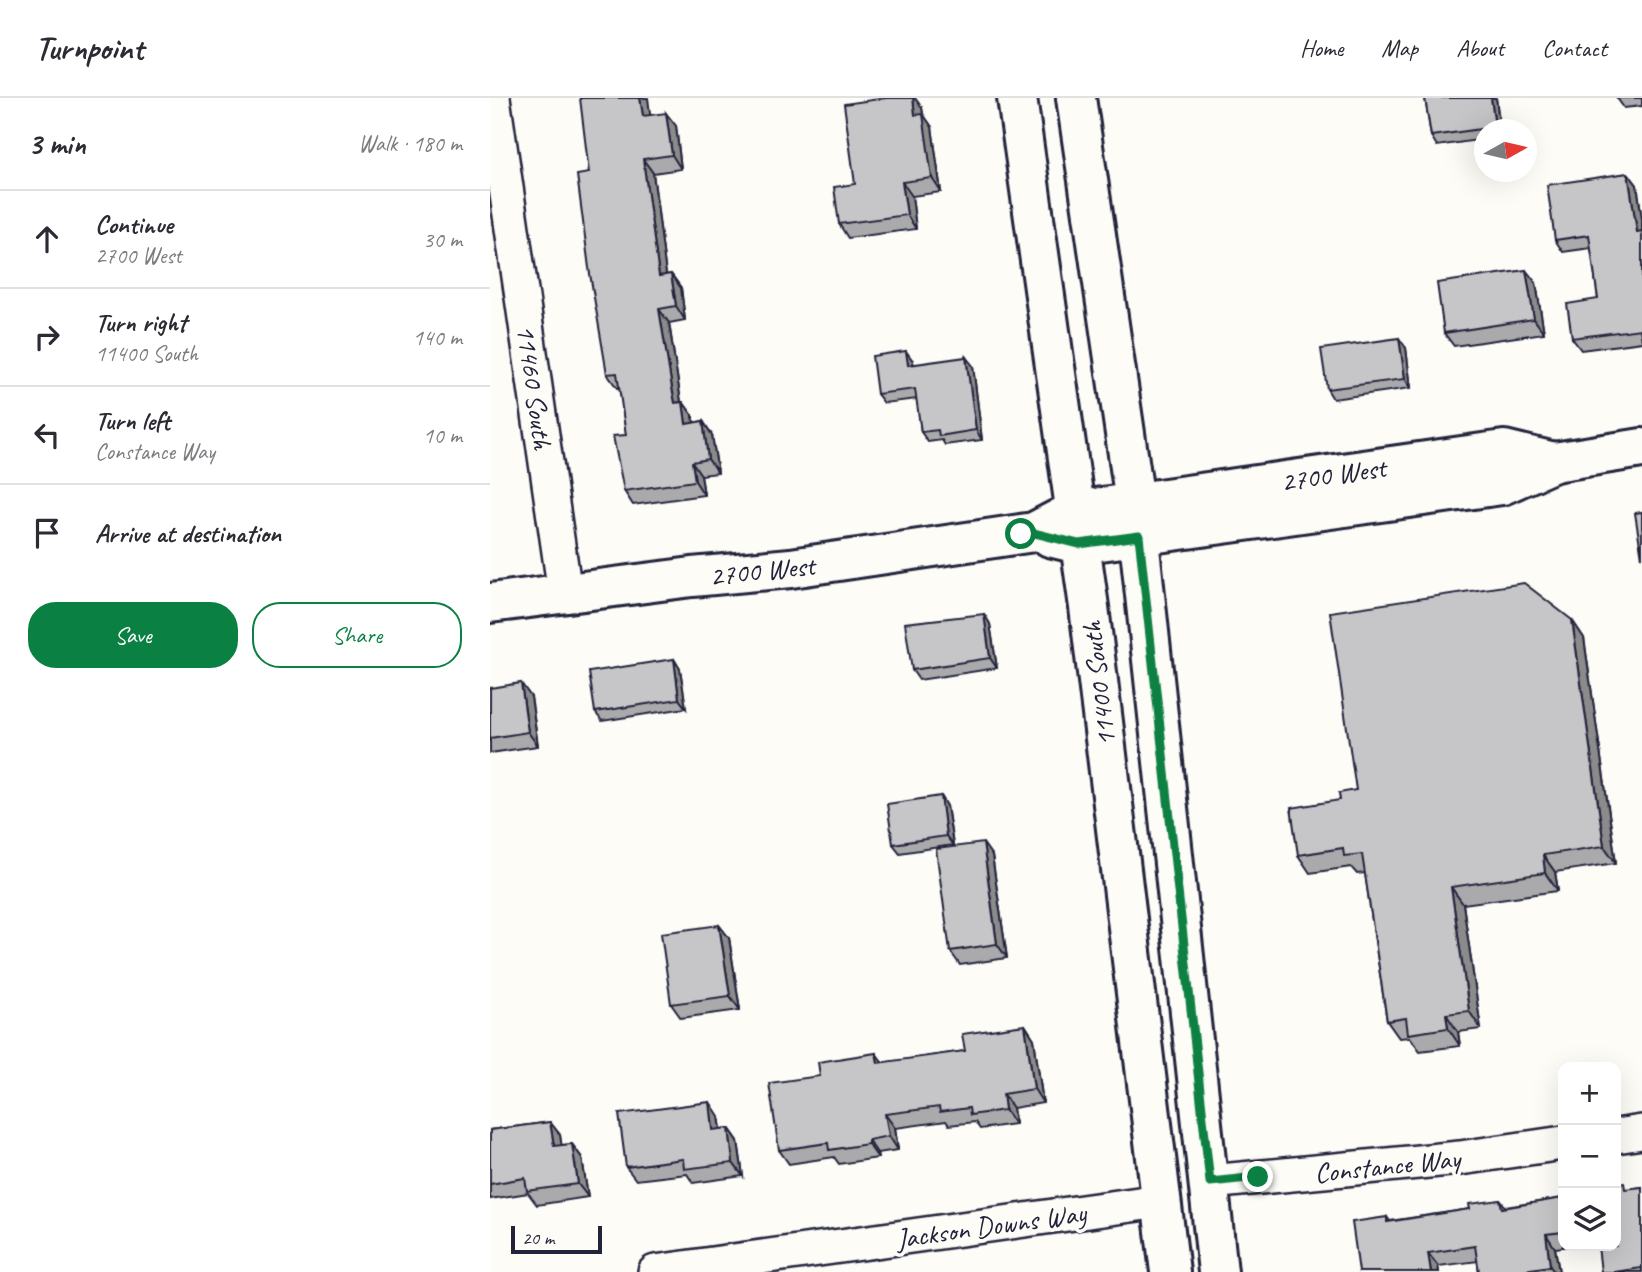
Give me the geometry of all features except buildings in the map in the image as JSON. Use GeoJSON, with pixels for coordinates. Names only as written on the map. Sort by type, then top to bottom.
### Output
{"type":"FeatureCollection","features":[{"type":"Feature","properties":{"kind":"main road","name":"11400 South"},"geometry":{"type":"LineString","coordinates":[[1017,98],[1077,528],[1170,1272]]}},
{"type":"Feature","properties":{"kind":"main road","name":"11400 South"},"geometry":{"type":"LineString","coordinates":[[1076,98],[1137,519],[1218,1272]]}},
{"type":"Feature","properties":{"kind":"main road","name":"2700 West"},"geometry":{"type":"LineString","coordinates":[[490,603],[792,568],[1137,519],[1502,485],[1553,462],[1642,449]]}},
{"type":"Feature","properties":{"kind":"street","name":"11460 South"},"geometry":{"type":"LineString","coordinates":[[493,98],[565,593]]}},
{"type":"Feature","properties":{"kind":"street"},"geometry":{"type":"LineString","coordinates":[[1621,1135],[1642,1132]]}},
{"type":"Feature","properties":{"kind":"street","name":"Constance Way"},"geometry":{"type":"LineString","coordinates":[[1210,1182],[1460,1158],[1558,1144]]}},
{"type":"Feature","properties":{"kind":"street","name":"Jackson Downs Way"},"geometry":{"type":"LineString","coordinates":[[655,1272],[1160,1201]]}},
{"type":"Feature","properties":{"kind":"route"},"geometry":{"type":"LineString","coordinates":[[1021,534],[1034,533],[1079,544],[1139,536],[1210,1182],[1258,1177]]}}]}
